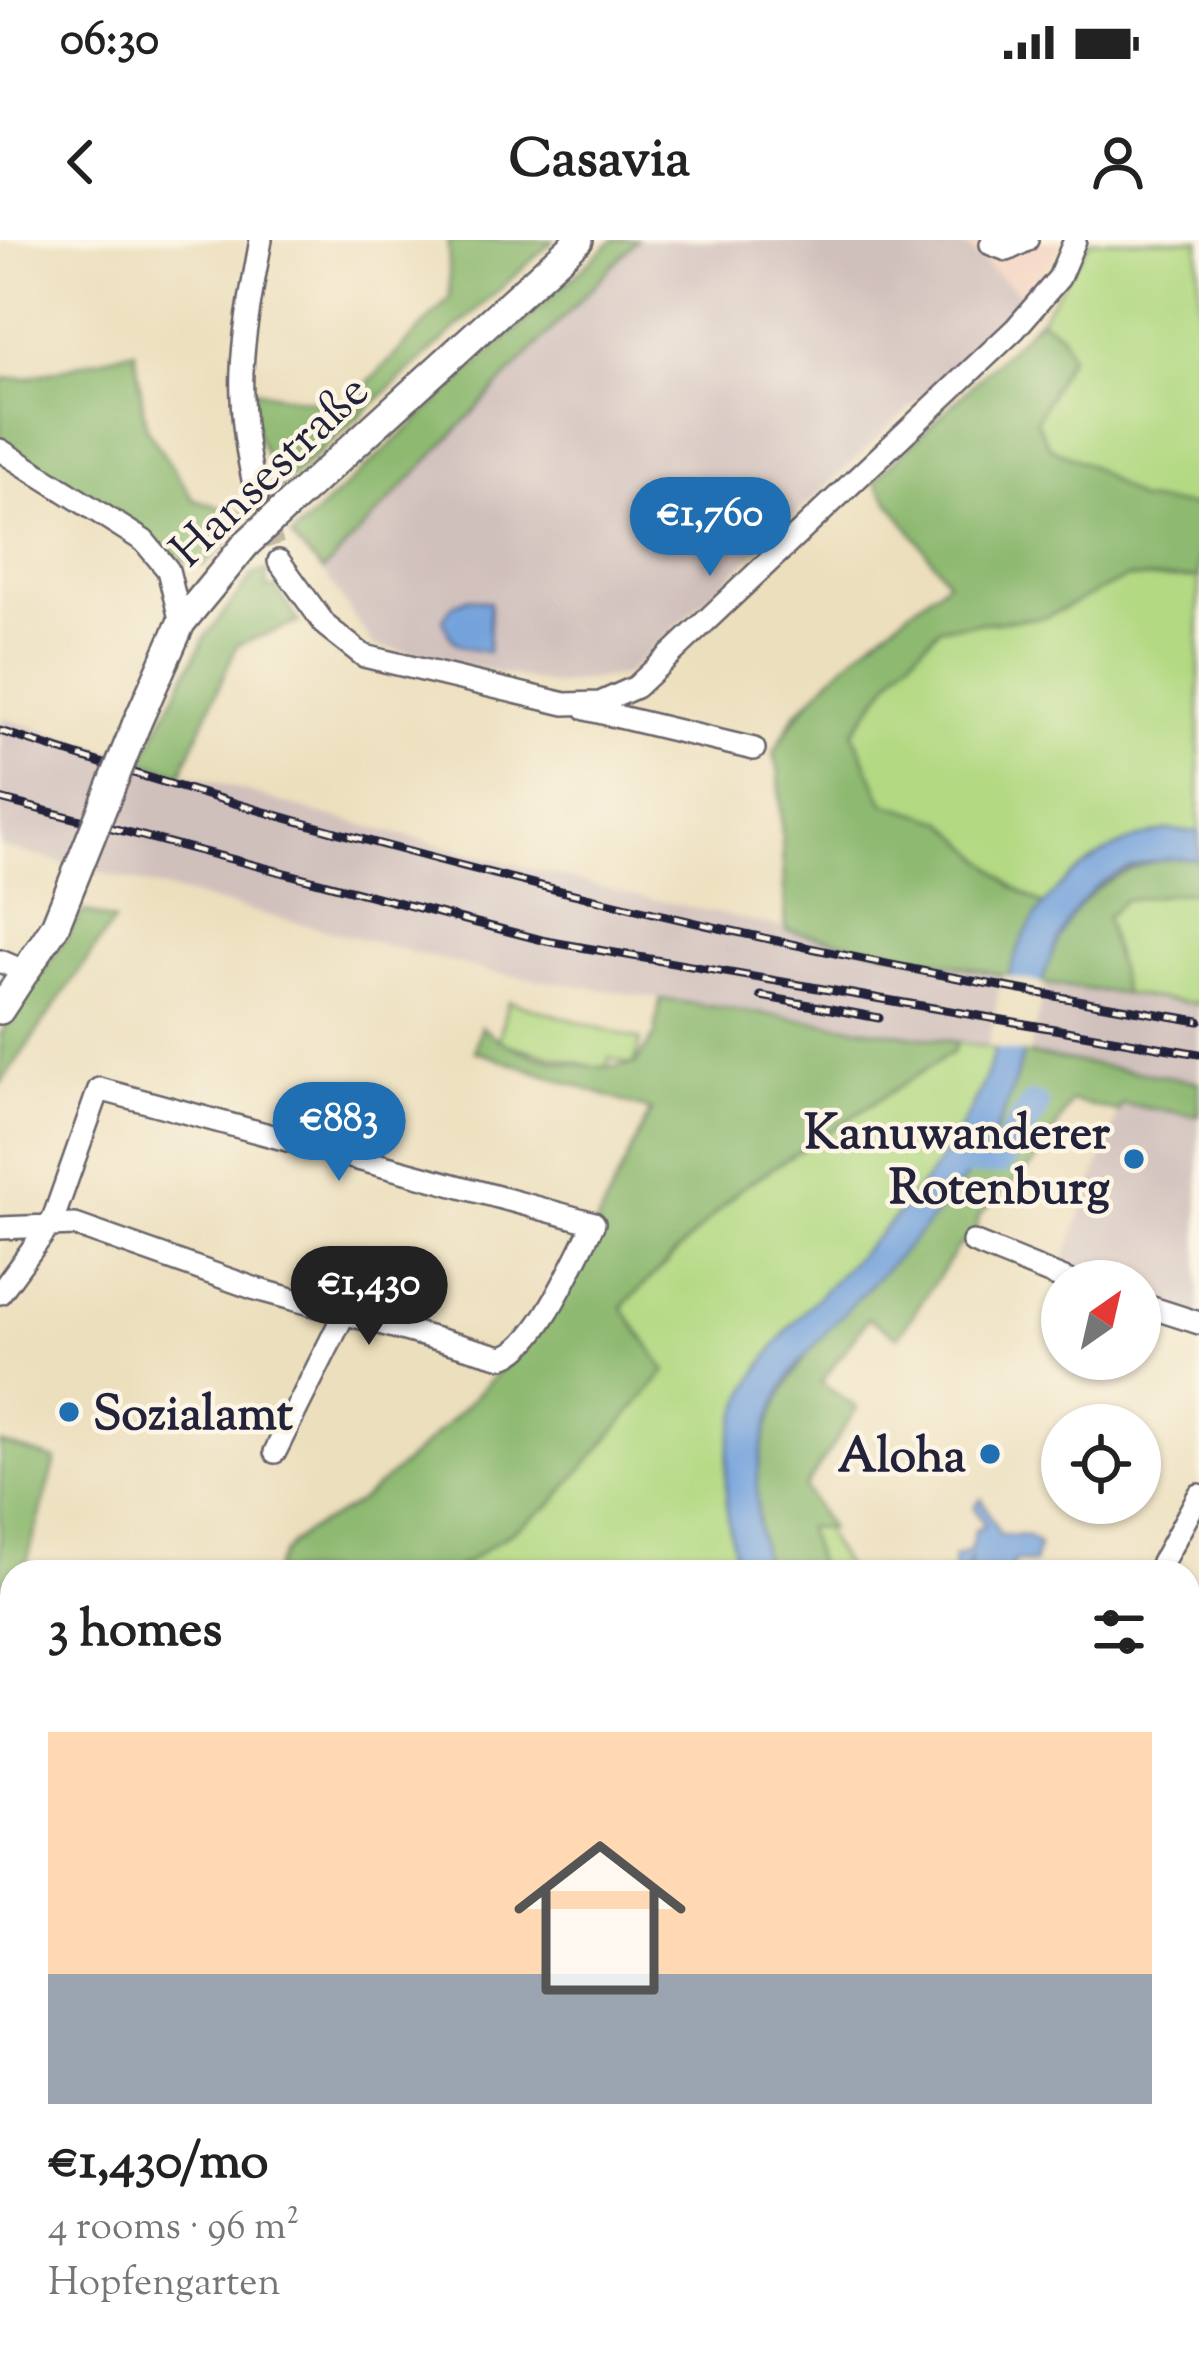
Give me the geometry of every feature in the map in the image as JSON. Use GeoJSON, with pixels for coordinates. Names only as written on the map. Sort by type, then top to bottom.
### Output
{"type":"FeatureCollection","features":[{"type":"Feature","properties":{"kind":"main road","name":"Hansestraße"},"geometry":{"type":"LineString","coordinates":[[0,1010],[55,926],[181,623],[246,544],[579,240]]}},
{"type":"Feature","properties":{"kind":"street"},"geometry":{"type":"LineString","coordinates":[[256,497],[240,410],[238,364],[261,240]]}},
{"type":"Feature","properties":{"kind":"street"},"geometry":{"type":"LineString","coordinates":[[991,244],[1007,250],[1027,240]]}},
{"type":"Feature","properties":{"kind":"street"},"geometry":{"type":"LineString","coordinates":[[565,704],[601,703],[636,687],[1015,328],[1059,278],[1075,240]]}},
{"type":"Feature","properties":{"kind":"street"},"geometry":{"type":"LineString","coordinates":[[0,450],[144,541],[168,570],[181,623]]}},
{"type":"Feature","properties":{"kind":"street"},"geometry":{"type":"LineString","coordinates":[[279,561],[326,626],[364,656],[754,749]]}},
{"type":"Feature","properties":{"kind":"street"},"geometry":{"type":"LineString","coordinates":[[0,961],[28,973]]}},
{"type":"Feature","properties":{"kind":"street"},"geometry":{"type":"LineString","coordinates":[[0,1228],[52,1222],[344,1314],[490,1355],[512,1355],[555,1298],[594,1223],[100,1089],[52,1222],[0,1293]]}},
{"type":"Feature","properties":{"kind":"street"},"geometry":{"type":"LineString","coordinates":[[973,1242],[1041,1270]]}},
{"type":"Feature","properties":{"kind":"street"},"geometry":{"type":"LineString","coordinates":[[1161,1311],[1199,1323]]}},
{"type":"Feature","properties":{"kind":"street"},"geometry":{"type":"LineString","coordinates":[[275,1452],[344,1314]]}},
{"type":"Feature","properties":{"kind":"street"},"geometry":{"type":"LineString","coordinates":[[1163,1560],[1199,1495]]}},
{"type":"Feature","properties":{"kind":"shaded area"},"geometry":{"type":"Polygon","coordinates":[[[637,240],[958,240],[1026,299],[625,675],[554,685],[373,645],[323,571],[637,240]]]}},
{"type":"Feature","properties":{"kind":"shaded area"},"geometry":{"type":"Polygon","coordinates":[[[958,240],[1062,240],[1026,299],[958,240]]]}},
{"type":"Feature","properties":{"kind":"shaded area"},"geometry":{"type":"Polygon","coordinates":[[[0,717],[317,813],[638,896],[1039,983],[1199,1004],[1199,1082],[494,973],[0,847],[0,717]]]}},
{"type":"Feature","properties":{"kind":"shaded area"},"geometry":{"type":"Polygon","coordinates":[[[1121,1104],[1199,1116],[1199,1320],[1161,1308],[1161,1260],[1064,1260],[1121,1104]]]}},
{"type":"Feature","properties":{"kind":"green space"},"geometry":{"type":"Polygon","coordinates":[[[448,240],[554,240],[271,496],[273,473],[255,430],[253,390],[345,407],[450,298],[448,240]]]}},
{"type":"Feature","properties":{"kind":"green space"},"geometry":{"type":"Polygon","coordinates":[[[613,240],[637,240],[323,571],[291,537],[613,240]]]}},
{"type":"Feature","properties":{"kind":"green space"},"geometry":{"type":"Polygon","coordinates":[[[1091,240],[1199,240],[1199,506],[1139,501],[1092,467],[1049,447],[1035,421],[1070,355],[1061,334],[1040,319],[1091,240]]]}},
{"type":"Feature","properties":{"kind":"green space"},"geometry":{"type":"Polygon","coordinates":[[[1040,319],[1061,334],[1070,355],[1036,421],[1049,446],[1092,467],[1139,500],[1199,506],[1199,578],[1126,578],[1046,617],[941,627],[899,669],[853,732],[884,803],[944,821],[1011,885],[1045,906],[1008,976],[786,930],[779,771],[774,753],[829,680],[948,581],[874,481],[1040,319]]]}},
{"type":"Feature","properties":{"kind":"green space"},"geometry":{"type":"Polygon","coordinates":[[[135,350],[146,428],[194,500],[252,516],[204,565],[159,556],[0,450],[0,379],[27,378],[135,350]]]}},
{"type":"Feature","properties":{"kind":"green space"},"geometry":{"type":"Polygon","coordinates":[[[1199,515],[1199,1004],[1039,983],[786,930],[779,771],[774,753],[795,714],[876,636],[1199,515]]]}},
{"type":"Feature","properties":{"kind":"green space"},"geometry":{"type":"Polygon","coordinates":[[[267,571],[266,588],[276,588],[299,622],[237,645],[181,774],[141,761],[205,637],[254,574],[267,571]]]}},
{"type":"Feature","properties":{"kind":"green space"},"geometry":{"type":"Polygon","coordinates":[[[1176,858],[1199,859],[1199,891],[1124,900],[1106,918],[1124,994],[1039,983],[1059,935],[1088,897],[1126,871],[1176,858]]]}},
{"type":"Feature","properties":{"kind":"green space"},"geometry":{"type":"Polygon","coordinates":[[[84,911],[114,921],[0,1085],[0,1035],[84,911]]]}},
{"type":"Feature","properties":{"kind":"green space"},"geometry":{"type":"Polygon","coordinates":[[[660,999],[957,1042],[953,1052],[740,1189],[622,1307],[666,1371],[552,1504],[470,1560],[279,1560],[300,1536],[383,1482],[516,1352],[574,1267],[651,1111],[475,1051],[481,1026],[533,1054],[597,1066],[635,1064],[655,1035],[660,999]]]}},
{"type":"Feature","properties":{"kind":"green space"},"geometry":{"type":"Polygon","coordinates":[[[508,1001],[641,1040],[634,1065],[609,1058],[606,1070],[498,1042],[508,1001]]]}},
{"type":"Feature","properties":{"kind":"green space"},"geometry":{"type":"Polygon","coordinates":[[[957,1042],[1085,1064],[1041,1157],[979,1215],[973,1242],[955,1246],[867,1315],[819,1384],[801,1489],[841,1560],[470,1560],[552,1504],[622,1307],[740,1189],[952,1052],[957,1042]]]}},
{"type":"Feature","properties":{"kind":"green space"},"geometry":{"type":"Polygon","coordinates":[[[1023,1053],[1199,1082],[1199,1116],[1122,1104],[1118,1112],[1071,1101],[1041,1157],[979,1215],[973,1242],[959,1245],[898,1337],[868,1318],[821,1383],[857,1408],[805,1488],[830,1529],[806,1527],[816,1560],[765,1560],[757,1500],[765,1438],[787,1385],[821,1337],[947,1199],[986,1147],[1023,1053]]]}},
{"type":"Feature","properties":{"kind":"green space"},"geometry":{"type":"Polygon","coordinates":[[[0,1443],[56,1460],[27,1560],[0,1560],[0,1443]]]}},
{"type":"Feature","properties":{"kind":"water"},"geometry":{"type":"Polygon","coordinates":[[[470,598],[490,602],[488,652],[458,644],[443,619],[453,605],[470,598]]]}},
{"type":"Feature","properties":{"kind":"water"},"geometry":{"type":"Polygon","coordinates":[[[1169,830],[1199,832],[1199,859],[1141,864],[1099,885],[1070,917],[1050,959],[1008,1103],[987,1146],[943,1207],[790,1375],[778,1398],[759,1471],[758,1521],[764,1560],[737,1560],[726,1498],[731,1436],[751,1383],[782,1337],[905,1206],[944,1154],[976,1100],[990,1065],[1019,947],[1049,898],[1090,862],[1141,837],[1169,830]]]}},
{"type":"Feature","properties":{"kind":"water"},"geometry":{"type":"Polygon","coordinates":[[[981,1498],[1000,1535],[1027,1536],[1039,1544],[1035,1560],[954,1560],[970,1551],[975,1530],[985,1526],[974,1507],[981,1498]]]}},
{"type":"Feature","properties":{"kind":"pier"},"geometry":{"type":"Polygon","coordinates":[[[1002,975],[1045,984],[1029,1054],[988,1047],[1002,975]]]}},
{"type":"Feature","properties":{"kind":"waterway"},"geometry":{"type":"LineString","coordinates":[[965,1161],[999,1160],[1034,1107]]}},
{"type":"Feature","properties":{"kind":"tunnel"},"geometry":{"type":"LineString","coordinates":[[257,497],[279,561]]}},
{"type":"Feature","properties":{"kind":"railway"},"geometry":{"type":"LineString","coordinates":[[0,731],[295,821],[594,899],[896,966],[1199,1021]]}},
{"type":"Feature","properties":{"kind":"railway"},"geometry":{"type":"LineString","coordinates":[[0,799],[546,941],[1199,1054]]}},
{"type":"Feature","properties":{"kind":"railway"},"geometry":{"type":"LineString","coordinates":[[761,996],[879,1018]]}},
{"type":"Feature","properties":{"kind":"place","name":"Kanuwanderer Rotenburg"},"geometry":{"type":"Point","coordinates":[1134,1159]}},
{"type":"Feature","properties":{"kind":"place","name":"Sozialamt"},"geometry":{"type":"Point","coordinates":[69,1412]}},
{"type":"Feature","properties":{"kind":"place","name":"Aloha"},"geometry":{"type":"Point","coordinates":[990,1454]}}]}
